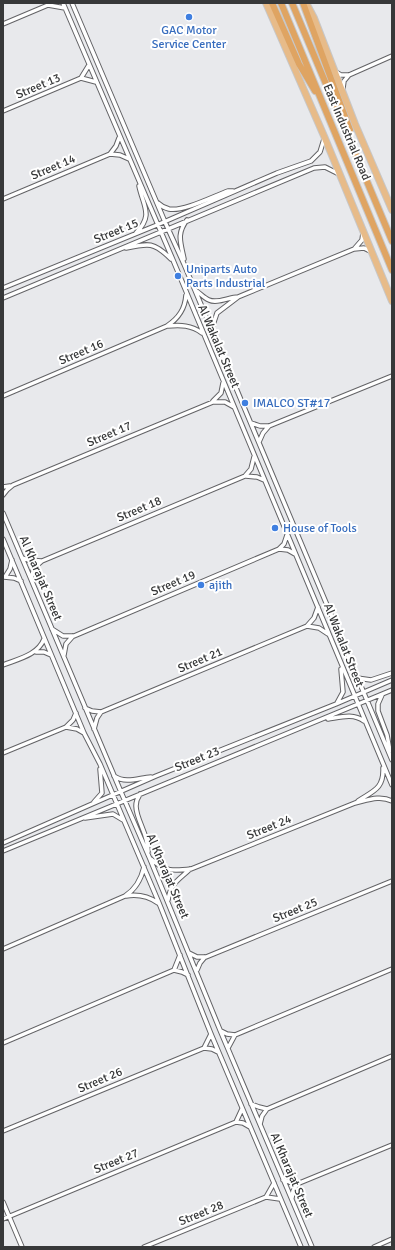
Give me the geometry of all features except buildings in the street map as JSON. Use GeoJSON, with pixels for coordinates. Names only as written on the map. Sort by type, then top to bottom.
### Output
{"type":"FeatureCollection","features":[{"type":"Feature","properties":{"kind":"highway"},"geometry":{"type":"LineString","coordinates":[[272,3],[299,64],[309,83],[321,100]]}},
{"type":"Feature","properties":{"kind":"highway","name":"East Industrial Road"},"geometry":{"type":"LineString","coordinates":[[281,3],[392,270]]}},
{"type":"Feature","properties":{"kind":"highway","name":"East Industrial Road"},"geometry":{"type":"LineString","coordinates":[[292,3],[392,241]]}},
{"type":"Feature","properties":{"kind":"highway"},"geometry":{"type":"LineString","coordinates":[[303,3],[338,95],[360,162]]}},
{"type":"Feature","properties":{"kind":"highway"},"geometry":{"type":"LineString","coordinates":[[383,219],[392,233]]}},
{"type":"Feature","properties":{"kind":"main road","name":"East Industrial Road"},"geometry":{"type":"LineString","coordinates":[[266,3],[324,136],[392,301]]}},
{"type":"Feature","properties":{"kind":"main road","name":"East Industrial Road"},"geometry":{"type":"LineString","coordinates":[[306,3],[314,18],[355,124],[392,210]]}},
{"type":"Feature","properties":{"kind":"street","name":"Al Wakalat Street"},"geometry":{"type":"LineString","coordinates":[[63,3],[173,260],[392,786]]}},
{"type":"Feature","properties":{"kind":"street","name":"Al Wakalat Street"},"geometry":{"type":"LineString","coordinates":[[72,3],[195,290],[392,760]]}},
{"type":"Feature","properties":{"kind":"street"},"geometry":{"type":"LineString","coordinates":[[3,24],[49,4],[65,8]]}},
{"type":"Feature","properties":{"kind":"street"},"geometry":{"type":"LineString","coordinates":[[334,70],[341,75],[349,75],[392,56]]}},
{"type":"Feature","properties":{"kind":"street"},"geometry":{"type":"LineString","coordinates":[[89,65],[81,78],[96,82]]}},
{"type":"Feature","properties":{"kind":"street"},"geometry":{"type":"LineString","coordinates":[[342,91],[344,81],[349,75]]}},
{"type":"Feature","properties":{"kind":"street","name":"Street 13"},"geometry":{"type":"LineString","coordinates":[[3,111],[81,78]]}},
{"type":"Feature","properties":{"kind":"street","name":"Street 15"},"geometry":{"type":"LineString","coordinates":[[3,288],[158,225],[277,173],[311,161],[320,152],[324,136]]}},
{"type":"Feature","properties":{"kind":"street"},"geometry":{"type":"LineString","coordinates":[[110,154],[120,137]]}},
{"type":"Feature","properties":{"kind":"street"},"geometry":{"type":"LineString","coordinates":[[110,154],[120,155],[129,159]]}},
{"type":"Feature","properties":{"kind":"street","name":"Street 14"},"geometry":{"type":"LineString","coordinates":[[3,199],[110,154]]}},
{"type":"Feature","properties":{"kind":"street","name":"Street 15"},"geometry":{"type":"LineString","coordinates":[[3,298],[188,219],[314,168],[325,167],[340,174]]}},
{"type":"Feature","properties":{"kind":"street"},"geometry":{"type":"LineString","coordinates":[[134,235],[144,223],[146,214],[138,178]]}},
{"type":"Feature","properties":{"kind":"street","name":"Street 15"},"geometry":{"type":"LineString","coordinates":[[156,202],[165,208],[174,210],[191,206],[228,191],[236,191]]}},
{"type":"Feature","properties":{"kind":"street"},"geometry":{"type":"LineString","coordinates":[[184,264],[180,234],[181,229],[188,219]]}},
{"type":"Feature","properties":{"kind":"street"},"geometry":{"type":"LineString","coordinates":[[354,249],[362,240],[362,228]]}},
{"type":"Feature","properties":{"kind":"street","name":"Street 15"},"geometry":{"type":"LineString","coordinates":[[118,250],[140,245],[152,245],[160,249],[173,260]]}},
{"type":"Feature","properties":{"kind":"street"},"geometry":{"type":"LineString","coordinates":[[211,329],[217,313],[238,297],[354,249],[364,248],[374,255]]}},
{"type":"Feature","properties":{"kind":"street"},"geometry":{"type":"LineString","coordinates":[[195,290],[205,298],[212,301],[229,297],[238,297]]}},
{"type":"Feature","properties":{"kind":"street","name":"Street 16"},"geometry":{"type":"LineString","coordinates":[[3,396],[167,326],[176,319],[183,310],[187,294]]}},
{"type":"Feature","properties":{"kind":"street","name":"Street 16"},"geometry":{"type":"LineString","coordinates":[[167,326],[186,326],[198,330],[203,334]]}},
{"type":"Feature","properties":{"kind":"street"},"geometry":{"type":"LineString","coordinates":[[251,423],[260,426],[269,426],[392,376]]}},
{"type":"Feature","properties":{"kind":"street"},"geometry":{"type":"LineString","coordinates":[[213,402],[221,393],[224,382]]}},
{"type":"Feature","properties":{"kind":"street"},"geometry":{"type":"LineString","coordinates":[[213,402],[225,402],[235,408]]}},
{"type":"Feature","properties":{"kind":"street","name":"Street 17"},"geometry":{"type":"LineString","coordinates":[[3,487],[13,485],[213,402]]}},
{"type":"Feature","properties":{"kind":"street"},"geometry":{"type":"LineString","coordinates":[[259,442],[263,433],[269,426]]}},
{"type":"Feature","properties":{"kind":"street"},"geometry":{"type":"LineString","coordinates":[[245,476],[253,465],[254,456]]}},
{"type":"Feature","properties":{"kind":"street"},"geometry":{"type":"LineString","coordinates":[[245,476],[253,476],[264,480]]}},
{"type":"Feature","properties":{"kind":"street","name":"Street 18"},"geometry":{"type":"LineString","coordinates":[[42,561],[245,476]]}},
{"type":"Feature","properties":{"kind":"street","name":"Street 17"},"geometry":{"type":"LineString","coordinates":[[3,495],[13,485]]}},
{"type":"Feature","properties":{"kind":"street","name":"Al Kharajat Street"},"geometry":{"type":"LineString","coordinates":[[3,513],[120,792],[168,901],[220,1030],[312,1247]]}},
{"type":"Feature","properties":{"kind":"street"},"geometry":{"type":"LineString","coordinates":[[279,549],[284,544],[287,534]]}},
{"type":"Feature","properties":{"kind":"street","name":"Al Kharajat Street"},"geometry":{"type":"LineString","coordinates":[[3,539],[84,733],[100,764],[144,867],[211,1034],[301,1247]]}},
{"type":"Feature","properties":{"kind":"street"},"geometry":{"type":"LineString","coordinates":[[279,549],[288,550],[296,554]]}},
{"type":"Feature","properties":{"kind":"street","name":"Street 19"},"geometry":{"type":"LineString","coordinates":[[74,636],[279,549]]}},
{"type":"Feature","properties":{"kind":"street"},"geometry":{"type":"LineString","coordinates":[[22,558],[42,561]]}},
{"type":"Feature","properties":{"kind":"street"},"geometry":{"type":"LineString","coordinates":[[4,577],[10,569],[12,559]]}},
{"type":"Feature","properties":{"kind":"street"},"geometry":{"type":"LineString","coordinates":[[31,578],[34,568],[42,561]]}},
{"type":"Feature","properties":{"kind":"street"},"geometry":{"type":"LineString","coordinates":[[4,577],[14,578],[21,581]]}},
{"type":"Feature","properties":{"kind":"street"},"geometry":{"type":"LineString","coordinates":[[307,626],[314,618],[318,607]]}},
{"type":"Feature","properties":{"kind":"street"},"geometry":{"type":"LineString","coordinates":[[307,626],[318,628],[329,634]]}},
{"type":"Feature","properties":{"kind":"street","name":"Street 21"},"geometry":{"type":"LineString","coordinates":[[101,712],[307,626]]}},
{"type":"Feature","properties":{"kind":"street"},"geometry":{"type":"LineString","coordinates":[[52,629],[63,636],[74,636]]}},
{"type":"Feature","properties":{"kind":"street"},"geometry":{"type":"LineString","coordinates":[[64,658],[64,649],[66,644],[74,636]]}},
{"type":"Feature","properties":{"kind":"street"},"geometry":{"type":"LineString","coordinates":[[35,652],[42,644],[44,638]]}},
{"type":"Feature","properties":{"kind":"street"},"geometry":{"type":"LineString","coordinates":[[3,665],[35,652],[44,652],[52,655]]}},
{"type":"Feature","properties":{"kind":"street"},"geometry":{"type":"LineString","coordinates":[[336,704],[343,692],[340,662]]}},
{"type":"Feature","properties":{"kind":"street"},"geometry":{"type":"LineString","coordinates":[[357,678],[371,680],[392,673]]}},
{"type":"Feature","properties":{"kind":"street","name":"Street 23"},"geometry":{"type":"LineString","coordinates":[[3,843],[156,776],[354,697],[392,680]]}},
{"type":"Feature","properties":{"kind":"street","name":"Street 23"},"geometry":{"type":"LineString","coordinates":[[3,851],[392,690]]}},
{"type":"Feature","properties":{"kind":"street"},"geometry":{"type":"LineString","coordinates":[[383,693],[378,704],[378,710],[387,735],[392,760]]}},
{"type":"Feature","properties":{"kind":"street"},"geometry":{"type":"LineString","coordinates":[[84,707],[92,711],[101,712],[97,718],[94,730]]}},
{"type":"Feature","properties":{"kind":"street"},"geometry":{"type":"LineString","coordinates":[[3,753],[66,727],[73,720],[76,712]]}},
{"type":"Feature","properties":{"kind":"street","name":"Street 23"},"geometry":{"type":"LineString","coordinates":[[321,720],[351,716],[365,721]]}},
{"type":"Feature","properties":{"kind":"street"},"geometry":{"type":"LineString","coordinates":[[66,727],[73,728],[84,733]]}},
{"type":"Feature","properties":{"kind":"street"},"geometry":{"type":"LineString","coordinates":[[90,805],[102,793],[100,764]]}},
{"type":"Feature","properties":{"kind":"street","name":"Street 24"},"geometry":{"type":"LineString","coordinates":[[355,803],[379,787],[383,778],[383,765]]}},
{"type":"Feature","properties":{"kind":"street","name":"Street 23"},"geometry":{"type":"LineString","coordinates":[[114,776],[123,781],[127,781],[156,776]]}},
{"type":"Feature","properties":{"kind":"street"},"geometry":{"type":"LineString","coordinates":[[141,793],[137,799],[136,807],[148,845],[148,854]]}},
{"type":"Feature","properties":{"kind":"street","name":"Street 24"},"geometry":{"type":"LineString","coordinates":[[150,859],[168,870],[175,871],[191,869],[355,803],[378,798],[386,798],[392,801]]}},
{"type":"Feature","properties":{"kind":"street","name":"Street 23"},"geometry":{"type":"LineString","coordinates":[[80,818],[113,814],[124,821]]}},
{"type":"Feature","properties":{"kind":"street"},"geometry":{"type":"LineString","coordinates":[[3,949],[125,896],[136,887],[144,867]]}},
{"type":"Feature","properties":{"kind":"street","name":"Street 24"},"geometry":{"type":"LineString","coordinates":[[168,901],[174,882],[191,869]]}},
{"type":"Feature","properties":{"kind":"street","name":"Street 25"},"geometry":{"type":"LineString","coordinates":[[206,957],[392,881]]}},
{"type":"Feature","properties":{"kind":"street"},"geometry":{"type":"LineString","coordinates":[[125,896],[139,896],[159,903]]}},
{"type":"Feature","properties":{"kind":"street"},"geometry":{"type":"LineString","coordinates":[[189,953],[197,957],[206,957]]}},
{"type":"Feature","properties":{"kind":"street"},"geometry":{"type":"LineString","coordinates":[[174,970],[180,955]]}},
{"type":"Feature","properties":{"kind":"street"},"geometry":{"type":"LineString","coordinates":[[197,971],[200,963],[206,957]]}},
{"type":"Feature","properties":{"kind":"street"},"geometry":{"type":"LineString","coordinates":[[220,1030],[227,1034],[235,1035],[392,969]]}},
{"type":"Feature","properties":{"kind":"street"},"geometry":{"type":"LineString","coordinates":[[3,1043],[174,970],[189,976]]}},
{"type":"Feature","properties":{"kind":"street"},"geometry":{"type":"LineString","coordinates":[[211,1034],[204,1048],[212,1049],[219,1053]]}},
{"type":"Feature","properties":{"kind":"street"},"geometry":{"type":"LineString","coordinates":[[228,1048],[235,1035]]}},
{"type":"Feature","properties":{"kind":"street","name":"Street 26"},"geometry":{"type":"LineString","coordinates":[[3,1132],[204,1048]]}},
{"type":"Feature","properties":{"kind":"street"},"geometry":{"type":"LineString","coordinates":[[260,1124],[262,1116],[267,1109],[392,1056]]}},
{"type":"Feature","properties":{"kind":"street"},"geometry":{"type":"LineString","coordinates":[[251,1103],[267,1109]]}},
{"type":"Feature","properties":{"kind":"street"},"geometry":{"type":"LineString","coordinates":[[242,1108],[236,1122],[244,1123],[250,1127]]}},
{"type":"Feature","properties":{"kind":"street","name":"Street 27"},"geometry":{"type":"LineString","coordinates":[[3,1219],[236,1122]]}},
{"type":"Feature","properties":{"kind":"street"},"geometry":{"type":"LineString","coordinates":[[292,1199],[293,1191],[297,1184],[392,1145]]}},
{"type":"Feature","properties":{"kind":"street"},"geometry":{"type":"LineString","coordinates":[[283,1180],[297,1184]]}},
{"type":"Feature","properties":{"kind":"street"},"geometry":{"type":"LineString","coordinates":[[274,1183],[266,1197],[280,1199]]}},
{"type":"Feature","properties":{"kind":"street","name":"Street 28"},"geometry":{"type":"LineString","coordinates":[[144,1247],[266,1197]]}},
{"type":"Feature","properties":{"kind":"street"},"geometry":{"type":"LineString","coordinates":[[3,1202],[22,1247]]}},
{"type":"Feature","properties":{"kind":"street"},"geometry":{"type":"LineString","coordinates":[[374,1247],[392,1239]]}},
{"type":"Feature","properties":{"kind":"place","name":"GAC Motor Service Center"},"geometry":{"type":"Point","coordinates":[189,17]}},
{"type":"Feature","properties":{"kind":"place","name":"Uniparts Auto Parts Industrial"},"geometry":{"type":"Point","coordinates":[178,276]}},
{"type":"Feature","properties":{"kind":"place","name":"IMALCO ST#17"},"geometry":{"type":"Point","coordinates":[245,403]}},
{"type":"Feature","properties":{"kind":"place","name":"House of Tools"},"geometry":{"type":"Point","coordinates":[275,528]}},
{"type":"Feature","properties":{"kind":"place","name":"ajith"},"geometry":{"type":"Point","coordinates":[201,585]}}]}
